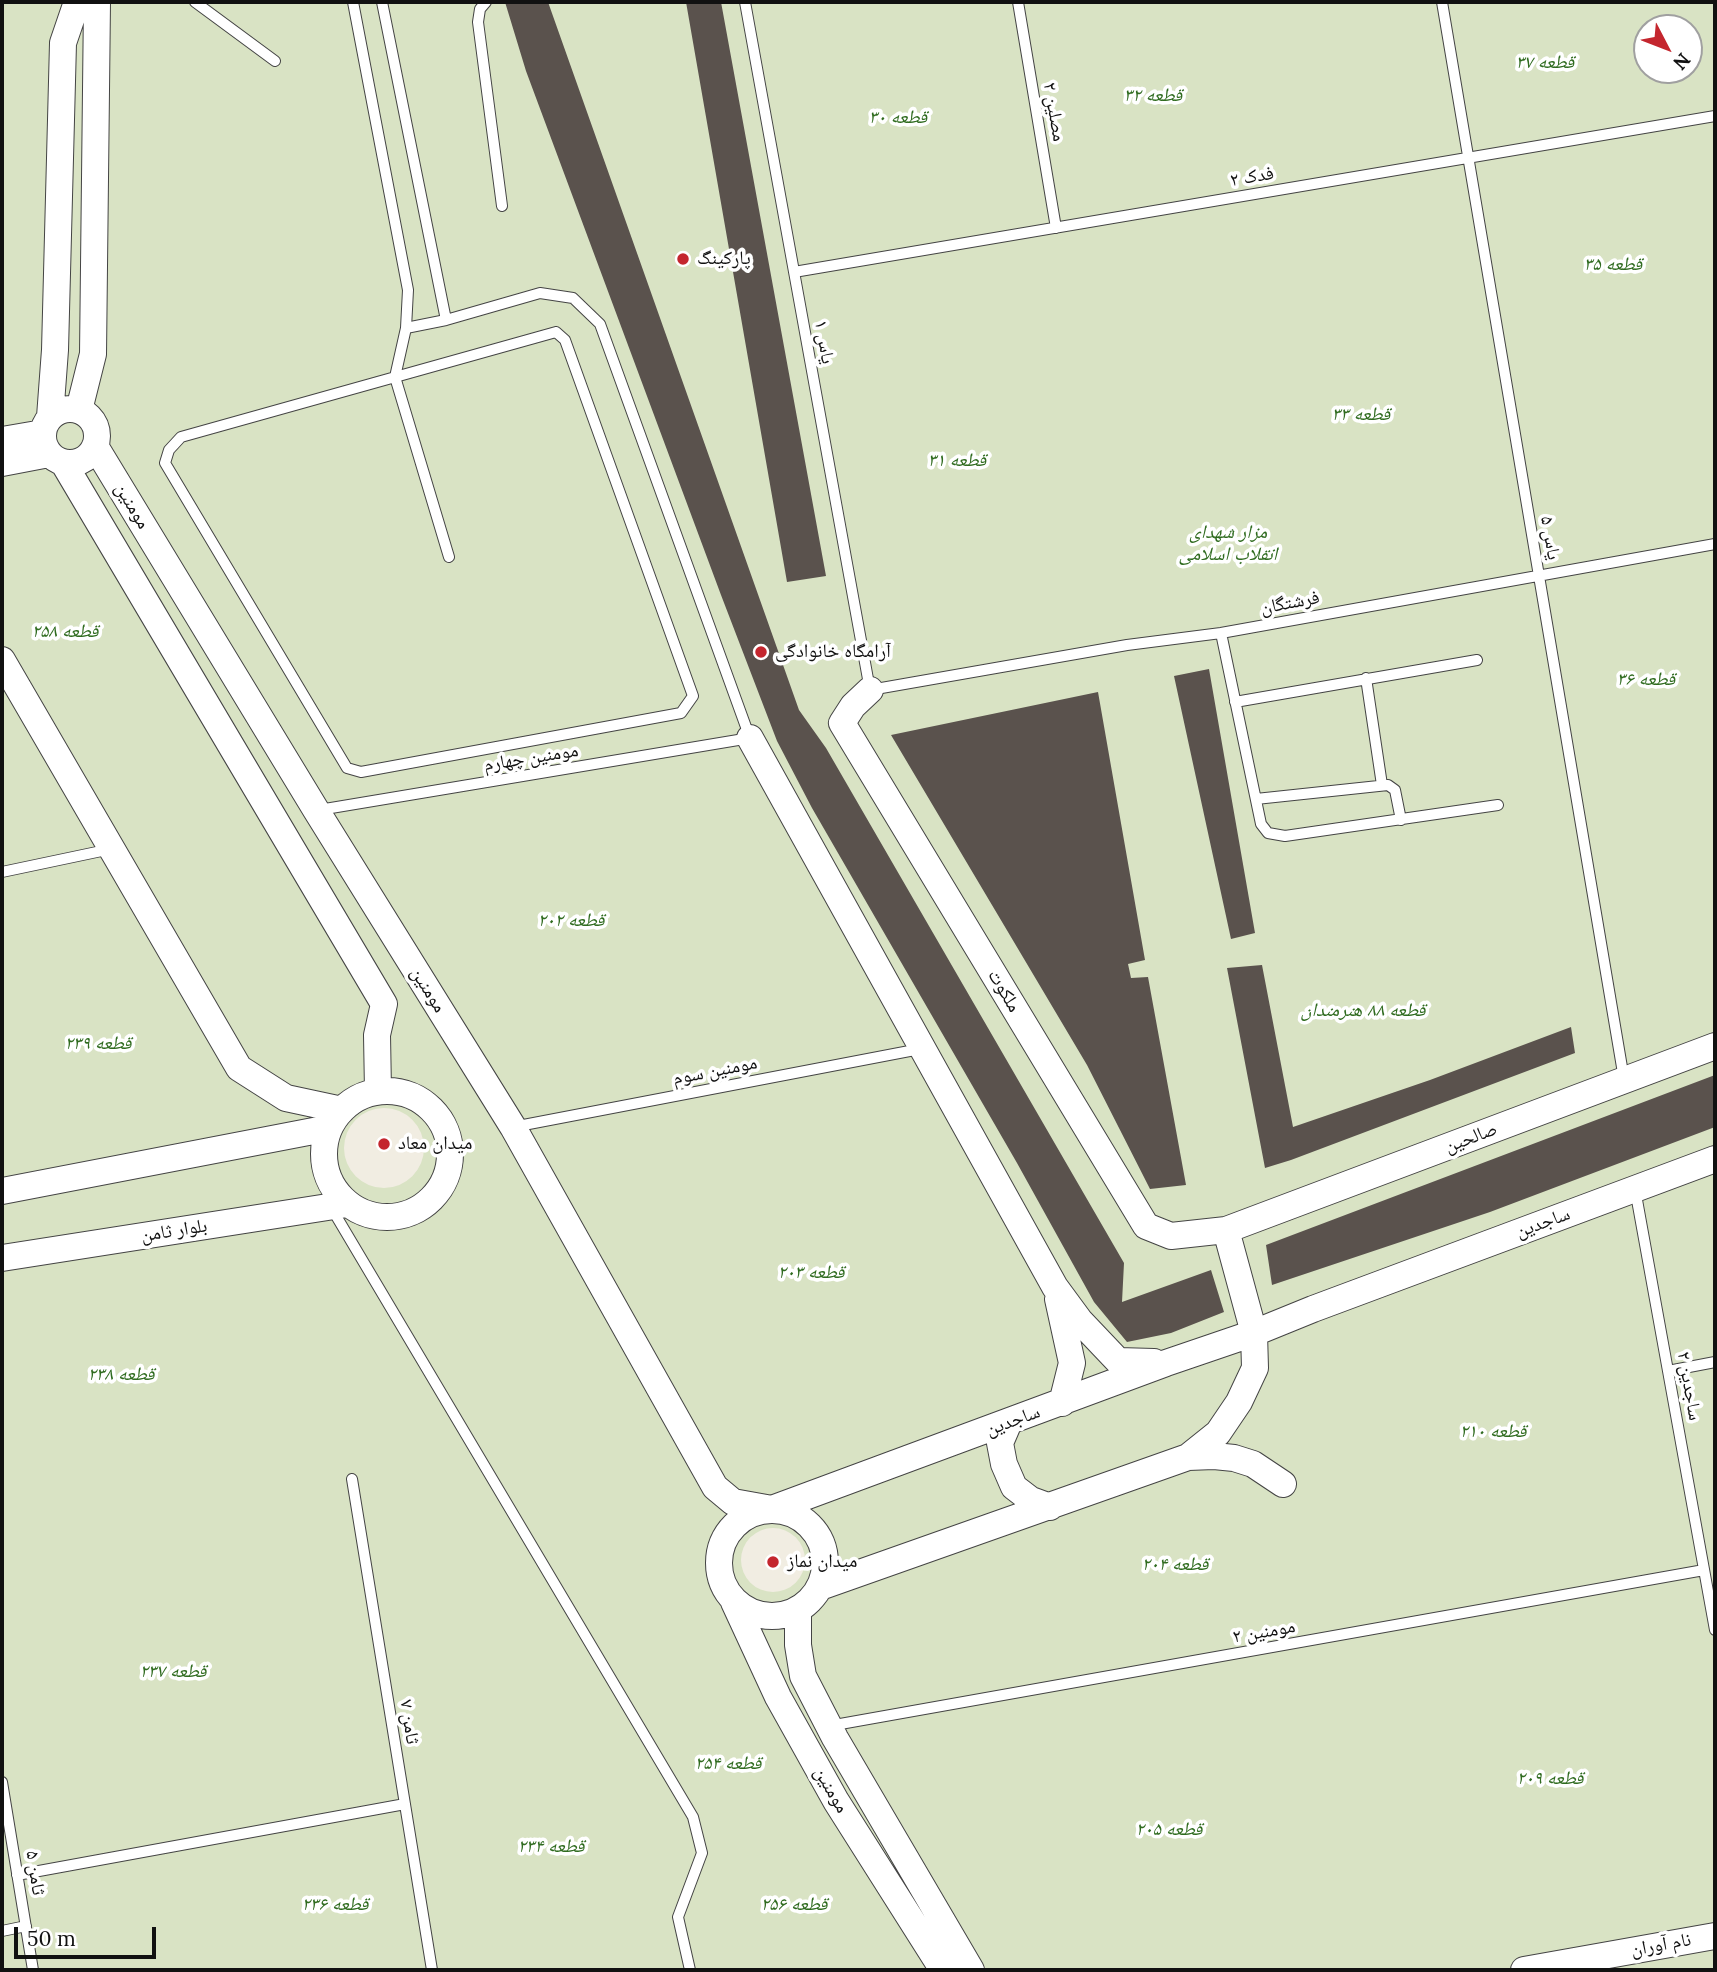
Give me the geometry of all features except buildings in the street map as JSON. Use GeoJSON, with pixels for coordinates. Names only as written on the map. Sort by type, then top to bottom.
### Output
{"type":"FeatureCollection","features":[{"type":"Feature","properties":{"kind":"street"},"geometry":{"type":"LineString","coordinates":[[51,441],[63,43],[77,2]]}},
{"type":"Feature","properties":{"kind":"street"},"geometry":{"type":"LineString","coordinates":[[79,410],[93,354],[97,2]]}},
{"type":"Feature","properties":{"kind":"street"},"geometry":{"type":"LineString","coordinates":[[55,351],[93,354]]}},
{"type":"Feature","properties":{"kind":"street"},"geometry":{"type":"LineString","coordinates":[[2,440],[51,441],[78,462],[86,458],[97,439],[95,425],[86,413],[64,409],[51,441],[2,463]]}},
{"type":"Feature","properties":{"kind":"street","name":"مومنین"},"geometry":{"type":"LineString","coordinates":[[51,441],[384,1004],[377,1035],[378,1091]]}},
{"type":"Feature","properties":{"kind":"street","name":"مومنین"},"geometry":{"type":"LineString","coordinates":[[95,446],[513,1127],[715,1487],[733,1502],[772,1509]]}},
{"type":"Feature","properties":{"kind":"street"},"geometry":{"type":"LineString","coordinates":[[2,660],[239,1068],[286,1098],[336,1119]]}},
{"type":"Feature","properties":{"kind":"street","name":"ملکوت"},"geometry":{"type":"LineString","coordinates":[[870,690],[853,706],[842,723],[1146,1226],[1171,1236],[1226,1230]]}},
{"type":"Feature","properties":{"kind":"street"},"geometry":{"type":"LineString","coordinates":[[750,738],[1055,1287],[1080,1321],[1118,1361],[1166,1363]]}},
{"type":"Feature","properties":{"kind":"street","name":"صالحین"},"geometry":{"type":"LineString","coordinates":[[1226,1230],[1715,1046]]}},
{"type":"Feature","properties":{"kind":"street"},"geometry":{"type":"LineString","coordinates":[[378,1091],[399,1092],[419,1099],[435,1112],[446,1130],[450,1150],[448,1171],[440,1190],[425,1205],[407,1215],[386,1218],[339,1205],[325,1169],[324,1148],[336,1119],[358,1098],[378,1091]]}},
{"type":"Feature","properties":{"kind":"street"},"geometry":{"type":"LineString","coordinates":[[2,1191],[336,1119]]}},
{"type":"Feature","properties":{"kind":"street","name":"ساجدین"},"geometry":{"type":"LineString","coordinates":[[772,1509],[1254,1333],[1715,1159]]}},
{"type":"Feature","properties":{"kind":"street","name":"بلوار ثامن"},"geometry":{"type":"LineString","coordinates":[[2,1258],[339,1205]]}},
{"type":"Feature","properties":{"kind":"street"},"geometry":{"type":"LineString","coordinates":[[1188,1457],[1217,1433],[1239,1402],[1255,1368],[1254,1333],[1226,1230]]}},
{"type":"Feature","properties":{"kind":"street"},"geometry":{"type":"LineString","coordinates":[[1055,1287],[1072,1363],[1062,1403]]}},
{"type":"Feature","properties":{"kind":"street"},"geometry":{"type":"LineString","coordinates":[[1009,1422],[1000,1443],[1004,1464],[1014,1487],[1031,1500],[1050,1507]]}},
{"type":"Feature","properties":{"kind":"street"},"geometry":{"type":"LineString","coordinates":[[820,1587],[1188,1457],[1234,1458],[1253,1464],[1283,1484]]}},
{"type":"Feature","properties":{"kind":"street"},"geometry":{"type":"LineString","coordinates":[[772,1509],[790,1513],[806,1521],[818,1535],[825,1552],[825,1570],[820,1587],[811,1600],[798,1610],[782,1616],[765,1617],[748,1612],[734,1602],[721,1580],[718,1563],[721,1547],[729,1532],[741,1520],[756,1512],[772,1509]]}},
{"type":"Feature","properties":{"kind":"street","name":"مومنین"},"geometry":{"type":"LineString","coordinates":[[734,1602],[778,1697],[836,1801],[943,1970]]}},
{"type":"Feature","properties":{"kind":"street","name":"مومنین"},"geometry":{"type":"LineString","coordinates":[[798,1610],[798,1645],[803,1676],[829,1726],[971,1970]]}},
{"type":"Feature","properties":{"kind":"street","name":"نام آوران"},"geometry":{"type":"LineString","coordinates":[[1524,1970],[1715,1936]]}},
{"type":"Feature","properties":{"kind":"lane"},"geometry":{"type":"LineString","coordinates":[[195,2],[275,61]]}},
{"type":"Feature","properties":{"kind":"lane"},"geometry":{"type":"LineString","coordinates":[[353,2],[408,290],[406,328],[395,377],[449,557]]}},
{"type":"Feature","properties":{"kind":"lane"},"geometry":{"type":"LineString","coordinates":[[382,2],[446,320]]}},
{"type":"Feature","properties":{"kind":"lane"},"geometry":{"type":"LineString","coordinates":[[486,2],[480,9],[478,22],[502,206]]}},
{"type":"Feature","properties":{"kind":"lane","name":"یاس ۱"},"geometry":{"type":"LineString","coordinates":[[744,2],[870,690]]}},
{"type":"Feature","properties":{"kind":"lane","name":"مصلین ۲"},"geometry":{"type":"LineString","coordinates":[[1018,2],[1056,228]]}},
{"type":"Feature","properties":{"kind":"lane","name":"یاس ۵"},"geometry":{"type":"LineString","coordinates":[[1441,2],[1624,1081]]}},
{"type":"Feature","properties":{"kind":"lane","name":"فدک ۲"},"geometry":{"type":"LineString","coordinates":[[794,272],[1715,116]]}},
{"type":"Feature","properties":{"kind":"lane"},"geometry":{"type":"LineString","coordinates":[[406,328],[446,320],[540,293],[573,298],[600,324],[750,738]]}},
{"type":"Feature","properties":{"kind":"lane"},"geometry":{"type":"LineString","coordinates":[[556,332],[565,340],[693,696],[681,713],[361,772],[347,768],[165,463],[169,450],[181,437],[395,377],[556,332]]}},
{"type":"Feature","properties":{"kind":"lane","name":"فرشتگان"},"geometry":{"type":"LineString","coordinates":[[870,690],[1127,645],[1221,633],[1715,544]]}},
{"type":"Feature","properties":{"kind":"lane"},"geometry":{"type":"LineString","coordinates":[[1221,633],[1264,830],[1278,836],[1498,805]]}},
{"type":"Feature","properties":{"kind":"lane"},"geometry":{"type":"LineString","coordinates":[[1235,702],[1477,660]]}},
{"type":"Feature","properties":{"kind":"lane"},"geometry":{"type":"LineString","coordinates":[[1366,678],[1382,785]]}},
{"type":"Feature","properties":{"kind":"lane","name":"مومنین چهارم"},"geometry":{"type":"LineString","coordinates":[[316,810],[750,738]]}},
{"type":"Feature","properties":{"kind":"lane"},"geometry":{"type":"LineString","coordinates":[[1256,799],[1382,785],[1394,787],[1401,820]]}},
{"type":"Feature","properties":{"kind":"lane"},"geometry":{"type":"LineString","coordinates":[[2,872],[111,849]]}},
{"type":"Feature","properties":{"kind":"lane","name":"مومنین سوم"},"geometry":{"type":"LineString","coordinates":[[513,1127],[923,1049]]}},
{"type":"Feature","properties":{"kind":"lane","name":"ساجدین ۲"},"geometry":{"type":"LineString","coordinates":[[1635,1189],[1715,1630]]}},
{"type":"Feature","properties":{"kind":"lane"},"geometry":{"type":"LineString","coordinates":[[339,1205],[693,1817],[702,1853],[678,1917],[690,1970]]}},
{"type":"Feature","properties":{"kind":"lane"},"geometry":{"type":"LineString","coordinates":[[1668,1371],[1715,1362]]}},
{"type":"Feature","properties":{"kind":"lane","name":"ثامن ۷"},"geometry":{"type":"LineString","coordinates":[[352,1479],[432,1970]]}},
{"type":"Feature","properties":{"kind":"lane","name":"مومنین ۲"},"geometry":{"type":"LineString","coordinates":[[829,1726],[1704,1570]]}},
{"type":"Feature","properties":{"kind":"lane","name":"ثامن ۵"},"geometry":{"type":"LineString","coordinates":[[2,1782],[33,1970]]}},
{"type":"Feature","properties":{"kind":"lane"},"geometry":{"type":"LineString","coordinates":[[17,1875],[405,1804]]}},
{"type":"Feature","properties":{"kind":"lane"},"geometry":{"type":"LineString","coordinates":[[2,1931],[26,1927]]}},
{"type":"Feature","properties":{"kind":"green space"},"geometry":{"type":"Polygon","coordinates":[[[2,2],[1715,2],[1715,1970],[2,1970],[2,2]]]}},
{"type":"Feature","properties":{"kind":"shaded area","name":"میدان معاد"},"geometry":{"type":"Polygon","coordinates":[[[376,1108],[392,1108],[413,1119],[424,1140],[424,1156],[413,1177],[392,1188],[376,1188],[362,1182],[350,1170],[344,1156],[344,1140],[350,1126],[362,1114],[376,1108]]]}},
{"type":"Feature","properties":{"kind":"shaded area","name":"میدان نماز"},"geometry":{"type":"Polygon","coordinates":[[[773,1528],[785,1530],[796,1537],[803,1548],[803,1572],[796,1583],[785,1590],[773,1592],[761,1590],[750,1583],[743,1572],[741,1560],[743,1548],[750,1537],[761,1530],[773,1528]]]}},
{"type":"Feature","properties":{"kind":"place","name":"پارکینگ"},"geometry":{"type":"Point","coordinates":[683,259]}},
{"type":"Feature","properties":{"kind":"place","name":"آرامگاه خانوادگی"},"geometry":{"type":"Point","coordinates":[761,652]}},
{"type":"Feature","properties":{"kind":"place","name":"میدان معاد"},"geometry":{"type":"Point","coordinates":[384,1144]}},
{"type":"Feature","properties":{"kind":"place","name":"میدان نماز"},"geometry":{"type":"Point","coordinates":[773,1562]}},
{"type":"Feature","properties":{"kind":"park label","name":"قطعه ۳۷"},"geometry":{"type":"Point","coordinates":[1545,63]}},
{"type":"Feature","properties":{"kind":"park label","name":"قطعه ۳۲"},"geometry":{"type":"Point","coordinates":[1153,96]}},
{"type":"Feature","properties":{"kind":"park label","name":"قطعه ۳۰"},"geometry":{"type":"Point","coordinates":[898,118]}},
{"type":"Feature","properties":{"kind":"park label","name":"قطعه ۳۵"},"geometry":{"type":"Point","coordinates":[1613,265]}},
{"type":"Feature","properties":{"kind":"park label","name":"قطعه ۳۳"},"geometry":{"type":"Point","coordinates":[1361,415]}},
{"type":"Feature","properties":{"kind":"park label","name":"قطعه ۳۱"},"geometry":{"type":"Point","coordinates":[957,461]}},
{"type":"Feature","properties":{"kind":"park label","name":"مزار شهدای انقلاب اسلامی"},"geometry":{"type":"Point","coordinates":[1228,544]}},
{"type":"Feature","properties":{"kind":"park label","name":"قطعه ۲۵۸"},"geometry":{"type":"Point","coordinates":[65,632]}},
{"type":"Feature","properties":{"kind":"park label","name":"قطعه ۳۶"},"geometry":{"type":"Point","coordinates":[1646,680]}},
{"type":"Feature","properties":{"kind":"park label","name":"قطعه ۲۰۲"},"geometry":{"type":"Point","coordinates":[571,921]}},
{"type":"Feature","properties":{"kind":"park label","name":"قطعه ۸۸ هنرمندان"},"geometry":{"type":"Point","coordinates":[1363,1011]}},
{"type":"Feature","properties":{"kind":"park label","name":"قطعه ۲۳۹"},"geometry":{"type":"Point","coordinates":[98,1044]}},
{"type":"Feature","properties":{"kind":"park label","name":"قطعه ۲۰۳"},"geometry":{"type":"Point","coordinates":[811,1273]}},
{"type":"Feature","properties":{"kind":"park label","name":"قطعه ۲۳۸"},"geometry":{"type":"Point","coordinates":[121,1375]}},
{"type":"Feature","properties":{"kind":"park label","name":"قطعه ۲۱۰"},"geometry":{"type":"Point","coordinates":[1493,1432]}},
{"type":"Feature","properties":{"kind":"park label","name":"قطعه ۲۰۴"},"geometry":{"type":"Point","coordinates":[1175,1565]}},
{"type":"Feature","properties":{"kind":"park label","name":"قطعه ۲۳۷"},"geometry":{"type":"Point","coordinates":[173,1672]}},
{"type":"Feature","properties":{"kind":"park label","name":"قطعه ۲۵۴"},"geometry":{"type":"Point","coordinates":[728,1764]}},
{"type":"Feature","properties":{"kind":"park label","name":"قطعه ۲۰۹"},"geometry":{"type":"Point","coordinates":[1550,1779]}},
{"type":"Feature","properties":{"kind":"park label","name":"قطعه ۲۰۵"},"geometry":{"type":"Point","coordinates":[1169,1830]}},
{"type":"Feature","properties":{"kind":"park label","name":"قطعه ۲۳۴"},"geometry":{"type":"Point","coordinates":[551,1847]}},
{"type":"Feature","properties":{"kind":"park label","name":"قطعه ۲۳۶"},"geometry":{"type":"Point","coordinates":[335,1905]}},
{"type":"Feature","properties":{"kind":"park label","name":"قطعه ۲۵۶"},"geometry":{"type":"Point","coordinates":[794,1905]}}]}
